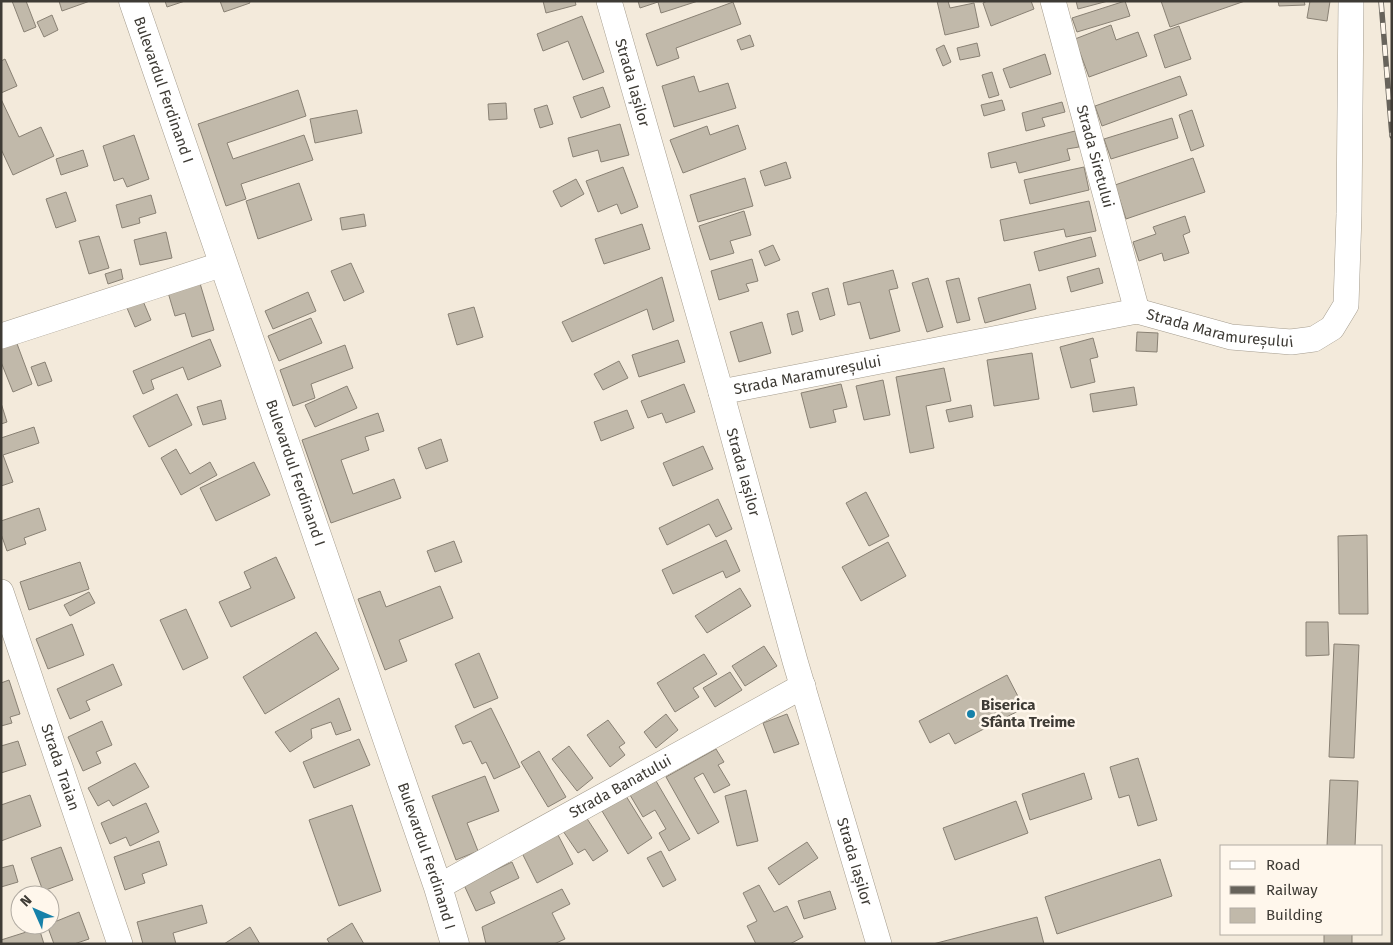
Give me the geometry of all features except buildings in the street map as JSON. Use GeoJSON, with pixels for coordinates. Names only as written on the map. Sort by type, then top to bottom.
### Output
{"type":"FeatureCollection","features":[{"type":"Feature","properties":{"kind":"main road","name":"Bulevardul Ferdinand I"},"geometry":{"type":"LineString","coordinates":[[133,1],[438,888],[455,944]]}},
{"type":"Feature","properties":{"kind":"street","name":"Strada Iașilor"},"geometry":{"type":"LineString","coordinates":[[610,1],[803,686],[879,944]]}},
{"type":"Feature","properties":{"kind":"street","name":"Strada Siretului"},"geometry":{"type":"LineString","coordinates":[[1053,1],[1137,311]]}},
{"type":"Feature","properties":{"kind":"street","name":"Strada Maramureșului"},"geometry":{"type":"LineString","coordinates":[[721,392],[1137,311],[1231,337],[1241,338],[1291,342],[1314,339],[1332,328],[1346,304],[1349,214],[1351,1]]}},
{"type":"Feature","properties":{"kind":"street"},"geometry":{"type":"LineString","coordinates":[[1,336],[223,264]]}},
{"type":"Feature","properties":{"kind":"street","name":"Strada Traian"},"geometry":{"type":"LineString","coordinates":[[1,592],[120,944]]}},
{"type":"Feature","properties":{"kind":"street","name":"Strada Banatului"},"geometry":{"type":"LineString","coordinates":[[438,888],[803,686]]}},
{"type":"Feature","properties":{"kind":"railway"},"geometry":{"type":"LineString","coordinates":[[1381,1],[1392,136]]}},
{"type":"Feature","properties":{"kind":"place","name":"Biserica Sfânta Treime"},"geometry":{"type":"Point","coordinates":[971,714]}}]}
